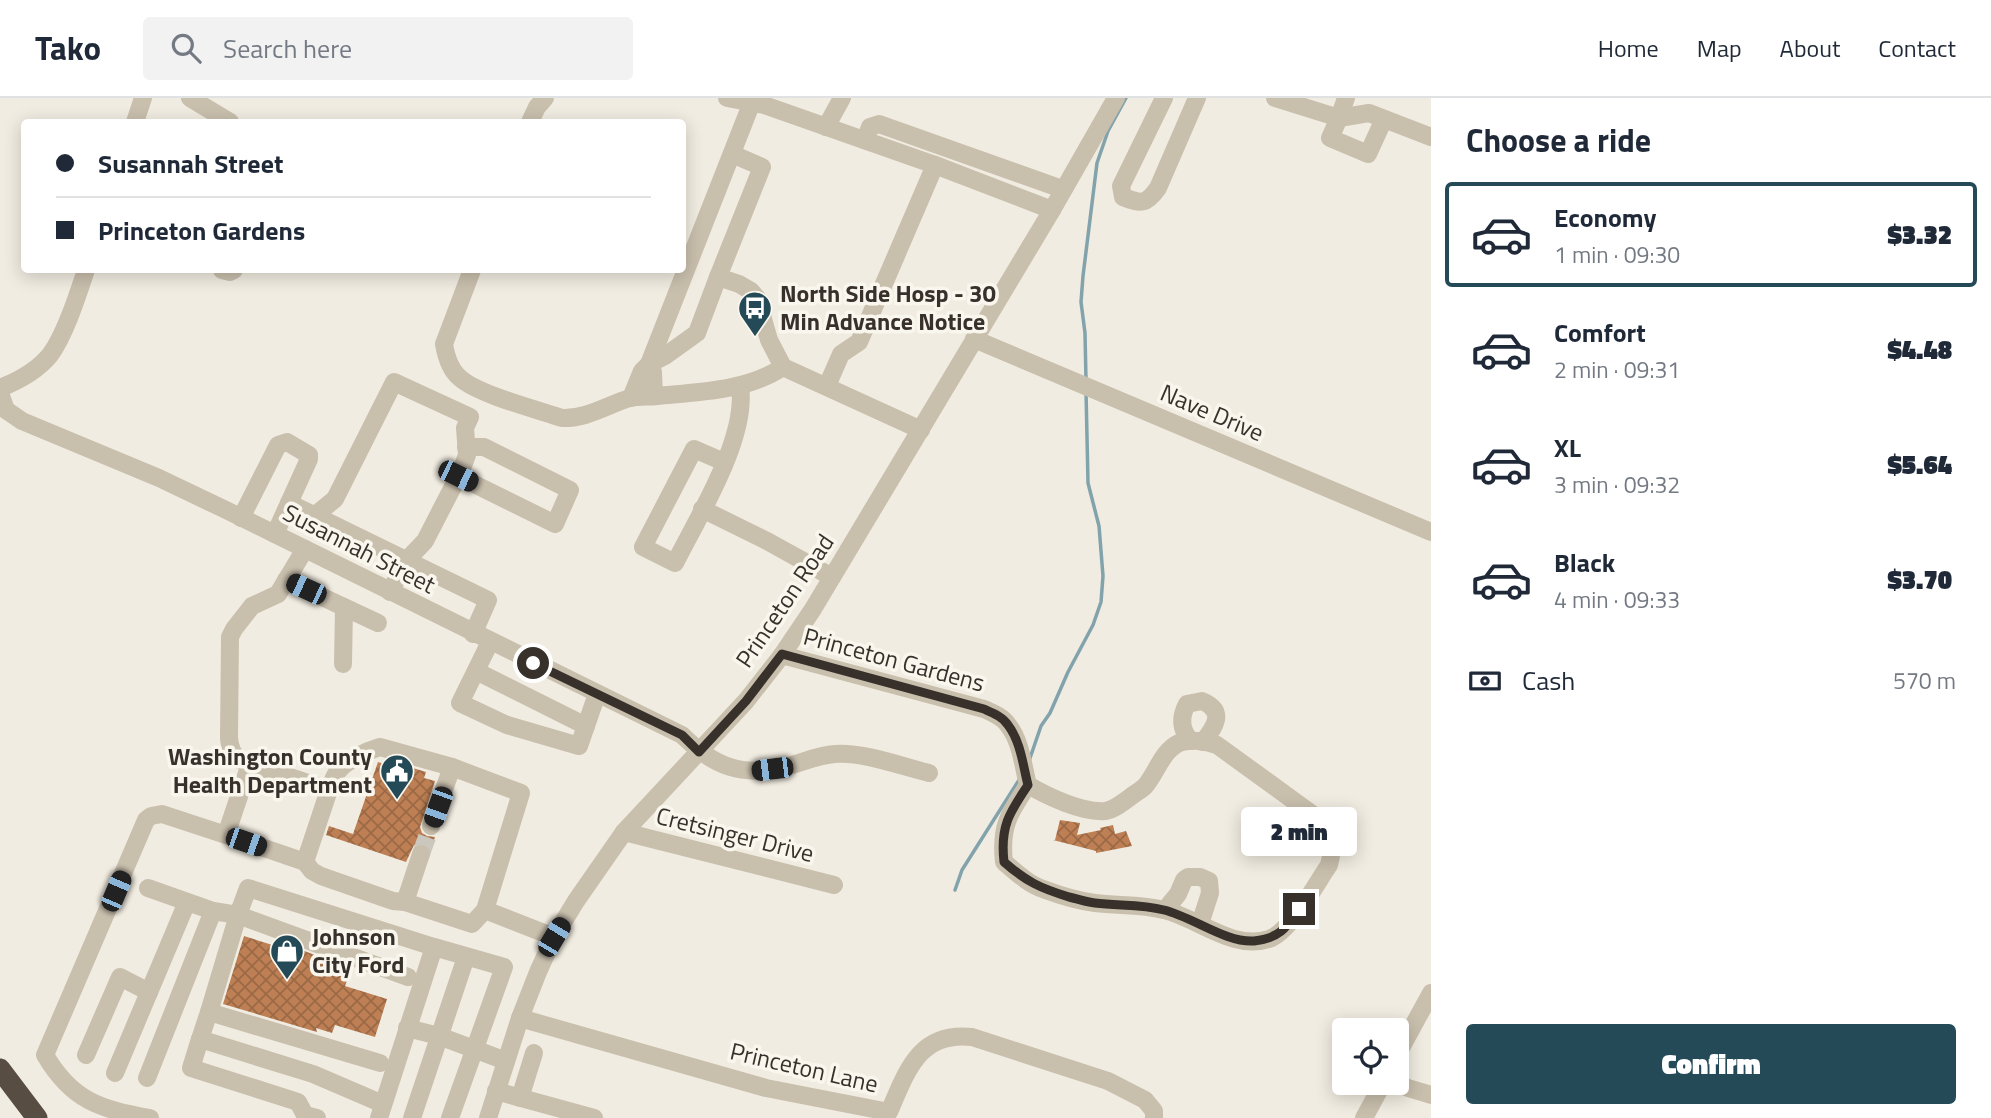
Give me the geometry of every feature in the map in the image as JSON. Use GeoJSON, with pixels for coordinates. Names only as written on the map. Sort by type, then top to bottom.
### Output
{"type":"FeatureCollection","features":[{"type":"Feature","properties":{"kind":"highway"},"geometry":{"type":"LineString","coordinates":[[0,1069],[37,1118]]}},
{"type":"Feature","properties":{"kind":"street"},"geometry":{"type":"LineString","coordinates":[[136,119],[143,98]]}},
{"type":"Feature","properties":{"kind":"street"},"geometry":{"type":"LineString","coordinates":[[190,98],[225,119]]}},
{"type":"Feature","properties":{"kind":"street"},"geometry":{"type":"LineString","coordinates":[[531,119],[545,98]]}},
{"type":"Feature","properties":{"kind":"street"},"geometry":{"type":"LineString","coordinates":[[727,98],[752,102],[865,140],[1052,210]]}},
{"type":"Feature","properties":{"kind":"street"},"geometry":{"type":"LineString","coordinates":[[826,127],[842,98]]}},
{"type":"Feature","properties":{"kind":"street","name":"Princeton Road"},"geometry":{"type":"LineString","coordinates":[[488,1118],[520,1018],[538,972],[554,937],[576,901],[624,832],[746,701],[782,654],[832,578],[921,430],[1116,98]]}},
{"type":"Feature","properties":{"kind":"street"},"geometry":{"type":"LineString","coordinates":[[1164,98],[1121,186],[1123,197],[1139,203],[1150,200],[1158,188],[1197,98]]}},
{"type":"Feature","properties":{"kind":"street"},"geometry":{"type":"LineString","coordinates":[[1275,98],[1339,118],[1369,113],[1431,137]]}},
{"type":"Feature","properties":{"kind":"street"},"geometry":{"type":"LineString","coordinates":[[1346,98],[1330,138],[1368,154],[1384,119]]}},
{"type":"Feature","properties":{"kind":"street"},"geometry":{"type":"LineString","coordinates":[[686,270],[752,102]]}},
{"type":"Feature","properties":{"kind":"street"},"geometry":{"type":"LineString","coordinates":[[865,140],[870,127],[879,124],[1062,189]]}},
{"type":"Feature","properties":{"kind":"street"},"geometry":{"type":"LineString","coordinates":[[631,398],[642,370],[697,333],[762,167],[732,154]]}},
{"type":"Feature","properties":{"kind":"street"},"geometry":{"type":"LineString","coordinates":[[827,386],[841,354],[859,341],[935,165]]}},
{"type":"Feature","properties":{"kind":"street"},"geometry":{"type":"LineString","coordinates":[[0,391],[26,376],[51,354],[85,273]]}},
{"type":"Feature","properties":{"kind":"street"},"geometry":{"type":"LineString","coordinates":[[471,273],[444,344],[446,357],[460,379],[481,390],[562,418],[584,416],[631,398],[740,386],[783,367]]}},
{"type":"Feature","properties":{"kind":"street"},"geometry":{"type":"LineString","coordinates":[[654,396],[653,372],[649,364],[685,273]]}},
{"type":"Feature","properties":{"kind":"street"},"geometry":{"type":"LineString","coordinates":[[718,277],[739,284],[757,298],[769,340],[783,367],[921,430]]}},
{"type":"Feature","properties":{"kind":"street","name":"Nave Drive"},"geometry":{"type":"LineString","coordinates":[[974,339],[1431,532]]}},
{"type":"Feature","properties":{"kind":"street"},"geometry":{"type":"LineString","coordinates":[[313,517],[335,499],[394,383],[470,417],[465,428],[467,455],[458,476],[425,541],[407,561],[390,592]]}},
{"type":"Feature","properties":{"kind":"street"},"geometry":{"type":"LineString","coordinates":[[724,462],[694,449],[643,547],[675,563],[729,454],[738,418],[740,386]]}},
{"type":"Feature","properties":{"kind":"street","name":"Susannah Street"},"geometry":{"type":"LineString","coordinates":[[0,391],[6,410],[22,422],[159,478],[275,534],[682,735],[699,752],[721,765],[756,771],[790,765],[812,757],[850,754],[929,774]]}},
{"type":"Feature","properties":{"kind":"street"},"geometry":{"type":"LineString","coordinates":[[241,518],[278,445],[287,442],[309,454],[309,459],[275,534]]}},
{"type":"Feature","properties":{"kind":"street"},"geometry":{"type":"LineString","coordinates":[[458,476],[555,524],[570,490],[484,447],[466,447]]}},
{"type":"Feature","properties":{"kind":"street"},"geometry":{"type":"LineString","coordinates":[[289,503],[488,600],[473,634]]}},
{"type":"Feature","properties":{"kind":"street"},"geometry":{"type":"LineString","coordinates":[[702,509],[765,540],[832,578]]}},
{"type":"Feature","properties":{"kind":"street"},"geometry":{"type":"LineString","coordinates":[[305,549],[278,594],[253,606],[230,637],[230,747],[239,760],[329,790]]}},
{"type":"Feature","properties":{"kind":"street"},"geometry":{"type":"LineString","coordinates":[[286,580],[379,623]]}},
{"type":"Feature","properties":{"kind":"street"},"geometry":{"type":"LineString","coordinates":[[343,664],[344,607]]}},
{"type":"Feature","properties":{"kind":"street"},"geometry":{"type":"LineString","coordinates":[[490,642],[460,704],[507,725],[579,746],[597,694]]}},
{"type":"Feature","properties":{"kind":"street","name":"Princeton Gardens"},"geometry":{"type":"LineString","coordinates":[[782,654],[984,709],[999,716],[1008,724],[1020,749],[1028,785]]}},
{"type":"Feature","properties":{"kind":"street"},"geometry":{"type":"LineString","coordinates":[[476,671],[586,726]]}},
{"type":"Feature","properties":{"kind":"street"},"geometry":{"type":"LineString","coordinates":[[1197,741],[1217,745],[1312,814],[1325,827],[1333,853],[1329,865],[1284,930],[1270,939],[1243,941],[1227,937],[1165,910],[1129,904],[1093,903],[1041,888],[1021,876],[1004,862],[1002,843],[1006,822],[1028,785],[1040,793],[1089,811],[1108,811],[1146,786],[1171,748],[1181,742],[1197,741]]}},
{"type":"Feature","properties":{"kind":"street"},"geometry":{"type":"LineString","coordinates":[[150,1118],[110,1111],[78,1094],[56,1073],[46,1055],[146,820],[162,814],[305,862],[312,871],[321,876],[472,924],[485,910],[522,793],[452,767],[380,747],[372,749],[342,767],[335,775],[305,862]]}},
{"type":"Feature","properties":{"kind":"street"},"geometry":{"type":"LineString","coordinates":[[226,835],[250,764]]}},
{"type":"Feature","properties":{"kind":"street"},"geometry":{"type":"LineString","coordinates":[[431,826],[452,767]]}},
{"type":"Feature","properties":{"kind":"street","name":"Cretsinger Drive"},"geometry":{"type":"LineString","coordinates":[[624,832],[834,885]]}},
{"type":"Feature","properties":{"kind":"street"},"geometry":{"type":"LineString","coordinates":[[405,902],[421,854]]}},
{"type":"Feature","properties":{"kind":"street"},"geometry":{"type":"LineString","coordinates":[[1165,910],[1178,894],[1184,880],[1188,877],[1205,878],[1209,881],[1210,893],[1200,924]]}},
{"type":"Feature","properties":{"kind":"street"},"geometry":{"type":"LineString","coordinates":[[317,1118],[305,1115],[298,1102],[191,1068],[248,887],[503,968],[450,1118]]}},
{"type":"Feature","properties":{"kind":"street"},"geometry":{"type":"LineString","coordinates":[[148,888],[213,911],[238,915],[408,977]]}},
{"type":"Feature","properties":{"kind":"street"},"geometry":{"type":"LineString","coordinates":[[116,1073],[187,902]]}},
{"type":"Feature","properties":{"kind":"street"},"geometry":{"type":"LineString","coordinates":[[485,910],[554,937]]}},
{"type":"Feature","properties":{"kind":"street"},"geometry":{"type":"LineString","coordinates":[[146,1078],[213,911]]}},
{"type":"Feature","properties":{"kind":"street"},"geometry":{"type":"LineString","coordinates":[[200,1039],[313,1074],[381,1111],[435,947]]}},
{"type":"Feature","properties":{"kind":"street"},"geometry":{"type":"LineString","coordinates":[[412,1118],[466,957]]}},
{"type":"Feature","properties":{"kind":"street"},"geometry":{"type":"LineString","coordinates":[[86,1055],[120,977],[149,992]]}},
{"type":"Feature","properties":{"kind":"street"},"geometry":{"type":"LineString","coordinates":[[1409,1033],[1431,993]]}},
{"type":"Feature","properties":{"kind":"street"},"geometry":{"type":"LineString","coordinates":[[209,1012],[380,1063]]}},
{"type":"Feature","properties":{"kind":"street","name":"Princeton Lane"},"geometry":{"type":"LineString","coordinates":[[520,1018],[766,1088],[888,1115],[902,1081],[928,1045],[943,1037],[972,1037],[1108,1081],[1145,1100],[1154,1114]]}},
{"type":"Feature","properties":{"kind":"street"},"geometry":{"type":"LineString","coordinates":[[407,1028],[439,1036],[506,1061]]}},
{"type":"Feature","properties":{"kind":"street"},"geometry":{"type":"LineString","coordinates":[[520,1098],[534,1053]]}},
{"type":"Feature","properties":{"kind":"street"},"geometry":{"type":"LineString","coordinates":[[1409,1088],[1431,1095]]}},
{"type":"Feature","properties":{"kind":"street"},"geometry":{"type":"LineString","coordinates":[[496,1091],[594,1118]]}},
{"type":"Feature","properties":{"kind":"street"},"geometry":{"type":"LineString","coordinates":[[1364,1118],[1376,1095]]}},
{"type":"Feature","properties":{"kind":"building","name":"Washington County Health Department"},"geometry":{"type":"Polygon","coordinates":[[[378,762],[411,773],[413,768],[426,772],[424,778],[435,781],[420,827],[422,833],[435,837],[431,849],[424,843],[414,845],[406,862],[326,835],[329,826],[353,834],[378,762]]]}},
{"type":"Feature","properties":{"kind":"building"},"geometry":{"type":"Polygon","coordinates":[[[1060,820],[1080,823],[1077,835],[1113,825],[1115,834],[1126,831],[1132,846],[1096,853],[1053,840],[1060,820]]]}},
{"type":"Feature","properties":{"kind":"building","name":"Johnson City Ford"},"geometry":{"type":"Polygon","coordinates":[[[244,936],[298,953],[299,949],[323,958],[337,965],[336,971],[349,975],[345,986],[387,999],[375,1037],[335,1025],[332,1033],[316,1028],[317,1032],[223,1004],[244,936]]]}},
{"type":"Feature","properties":{"kind":"waterway"},"geometry":{"type":"LineString","coordinates":[[1086,380],[1081,302],[1097,163],[1108,131],[1126,98]]}},
{"type":"Feature","properties":{"kind":"waterway"},"geometry":{"type":"LineString","coordinates":[[1029,761],[1041,726],[1093,625],[1101,602],[1103,576],[1099,526],[1088,483],[1086,391]]}},
{"type":"Feature","properties":{"kind":"waterway"},"geometry":{"type":"LineString","coordinates":[[955,890],[962,870],[1019,780]]}},
{"type":"Feature","properties":{"kind":"tunnel"},"geometry":{"type":"LineString","coordinates":[[421,854],[431,826]]}},
{"type":"Feature","properties":{"kind":"place","name":"North Side Hosp - 30 Min Advance Notice"},"geometry":{"type":"Point","coordinates":[755,338]}},
{"type":"Feature","properties":{"kind":"place","name":"Washington County Health Department"},"geometry":{"type":"Point","coordinates":[397,801]}},
{"type":"Feature","properties":{"kind":"place","name":"Johnson City Ford"},"geometry":{"type":"Point","coordinates":[287,981]}},
{"type":"Feature","properties":{"kind":"route"},"geometry":{"type":"LineString","coordinates":[[533,663],[682,735],[699,752],[746,701],[782,654],[984,709],[1008,724],[1020,749],[1028,785],[1006,822],[1002,843],[1004,862],[1021,876],[1041,888],[1093,903],[1129,904],[1165,910],[1227,937],[1243,941],[1270,939],[1284,930],[1299,909]]}}]}
